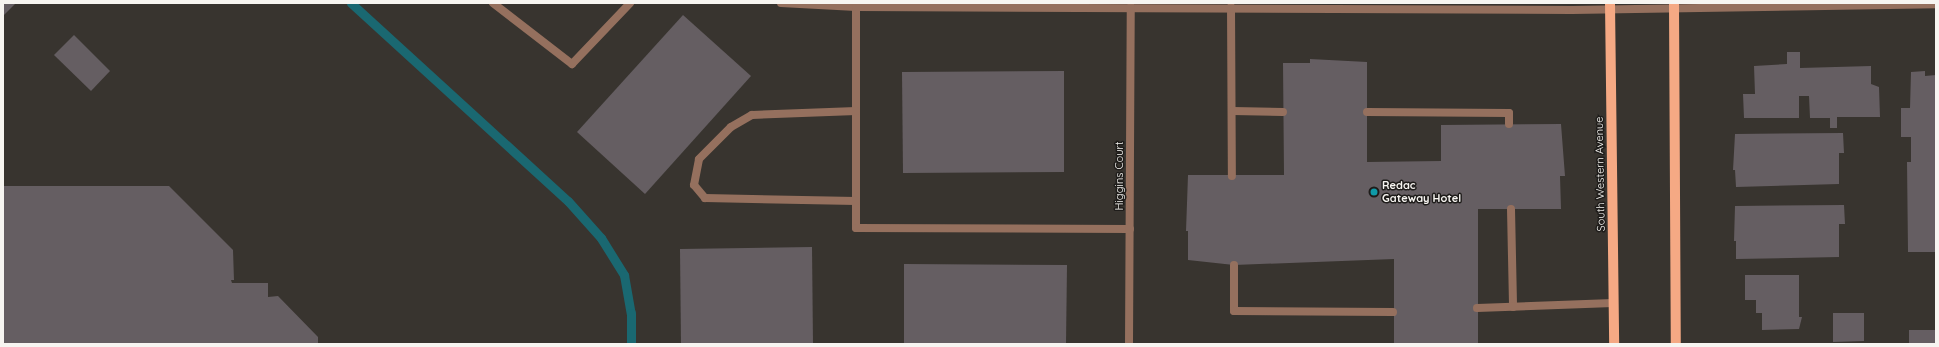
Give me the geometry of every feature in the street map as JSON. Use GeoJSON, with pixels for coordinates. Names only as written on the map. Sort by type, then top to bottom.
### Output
{"type":"FeatureCollection","features":[{"type":"Feature","properties":{"kind":"main road"},"geometry":{"type":"LineString","coordinates":[[1674,6],[1676,344]]}},
{"type":"Feature","properties":{"kind":"main road","name":"South Western Avenue"},"geometry":{"type":"LineString","coordinates":[[1610,7],[1614,344]]}},
{"type":"Feature","properties":{"kind":"street"},"geometry":{"type":"LineString","coordinates":[[493,3],[572,64],[630,3]]}},
{"type":"Feature","properties":{"kind":"street"},"geometry":{"type":"LineString","coordinates":[[781,3],[856,7],[975,5],[1120,5],[1131,7],[1610,7],[1936,4]]}},
{"type":"Feature","properties":{"kind":"street"},"geometry":{"type":"LineString","coordinates":[[856,7],[856,228],[1130,229]]}},
{"type":"Feature","properties":{"kind":"street","name":"Higgins Court"},"geometry":{"type":"LineString","coordinates":[[1129,344],[1131,7]]}},
{"type":"Feature","properties":{"kind":"street"},"geometry":{"type":"LineString","coordinates":[[1232,7],[1232,176]]}},
{"type":"Feature","properties":{"kind":"street"},"geometry":{"type":"LineString","coordinates":[[856,111],[752,115],[731,127],[699,159],[694,185],[705,198],[856,201]]}},
{"type":"Feature","properties":{"kind":"street"},"geometry":{"type":"LineString","coordinates":[[1233,111],[1283,112]]}},
{"type":"Feature","properties":{"kind":"street"},"geometry":{"type":"LineString","coordinates":[[1367,112],[1508,113],[1509,124]]}},
{"type":"Feature","properties":{"kind":"street"},"geometry":{"type":"LineString","coordinates":[[1511,209],[1513,307]]}},
{"type":"Feature","properties":{"kind":"street"},"geometry":{"type":"LineString","coordinates":[[1234,265],[1234,310],[1393,312]]}},
{"type":"Feature","properties":{"kind":"street"},"geometry":{"type":"LineString","coordinates":[[1477,308],[1614,303]]}},
{"type":"Feature","properties":{"kind":"building"},"geometry":{"type":"Polygon","coordinates":[[[3,3],[16,3],[3,16],[3,3]]]}},
{"type":"Feature","properties":{"kind":"building"},"geometry":{"type":"Polygon","coordinates":[[[683,15],[751,76],[645,194],[577,132],[683,15]]]}},
{"type":"Feature","properties":{"kind":"building"},"geometry":{"type":"Polygon","coordinates":[[[74,35],[110,71],[91,91],[54,55],[74,35]]]}},
{"type":"Feature","properties":{"kind":"building"},"geometry":{"type":"Polygon","coordinates":[[[1787,52],[1800,52],[1800,68],[1871,66],[1871,84],[1879,87],[1880,117],[1837,117],[1837,128],[1830,128],[1830,118],[1810,118],[1809,96],[1799,96],[1799,118],[1744,118],[1743,94],[1755,94],[1754,66],[1787,64],[1787,52]]]}},
{"type":"Feature","properties":{"kind":"building","name":"Redac Gateway Hotel"},"geometry":{"type":"Polygon","coordinates":[[[1310,59],[1367,62],[1367,162],[1441,161],[1441,125],[1561,124],[1565,176],[1560,176],[1561,209],[1478,209],[1478,344],[1394,344],[1394,259],[1234,265],[1188,260],[1188,231],[1186,231],[1188,175],[1284,175],[1283,63],[1310,63],[1310,59]]]}},
{"type":"Feature","properties":{"kind":"building"},"geometry":{"type":"Polygon","coordinates":[[[1064,71],[1064,172],[903,173],[902,72],[1064,71]]]}},
{"type":"Feature","properties":{"kind":"building"},"geometry":{"type":"Polygon","coordinates":[[[1925,71],[1925,76],[1936,75],[1936,252],[1908,252],[1907,162],[1911,162],[1911,137],[1901,137],[1901,108],[1910,108],[1911,72],[1925,71]]]}},
{"type":"Feature","properties":{"kind":"building"},"geometry":{"type":"Polygon","coordinates":[[[1843,133],[1844,153],[1839,153],[1839,184],[1736,187],[1735,170],[1733,170],[1735,134],[1843,133]]]}},
{"type":"Feature","properties":{"kind":"building"},"geometry":{"type":"Polygon","coordinates":[[[3,186],[169,186],[233,250],[234,280],[231,280],[232,283],[268,283],[268,297],[278,296],[318,337],[318,344],[3,344],[3,186]]]}},
{"type":"Feature","properties":{"kind":"building"},"geometry":{"type":"Polygon","coordinates":[[[1844,205],[1845,224],[1839,224],[1839,257],[1736,259],[1736,241],[1734,241],[1735,206],[1844,205]]]}},
{"type":"Feature","properties":{"kind":"building"},"geometry":{"type":"Polygon","coordinates":[[[812,247],[813,344],[681,344],[680,249],[812,247]]]}},
{"type":"Feature","properties":{"kind":"building"},"geometry":{"type":"Polygon","coordinates":[[[904,264],[1067,265],[1066,344],[904,344],[904,264]]]}},
{"type":"Feature","properties":{"kind":"building"},"geometry":{"type":"Polygon","coordinates":[[[1745,275],[1799,275],[1799,317],[1802,317],[1799,329],[1762,330],[1762,313],[1756,313],[1756,300],[1745,300],[1745,275]]]}},
{"type":"Feature","properties":{"kind":"building"},"geometry":{"type":"Polygon","coordinates":[[[1833,313],[1864,313],[1864,341],[1833,342],[1833,313]]]}},
{"type":"Feature","properties":{"kind":"building"},"geometry":{"type":"Polygon","coordinates":[[[1909,330],[1936,330],[1936,344],[1909,344],[1909,330]]]}},
{"type":"Feature","properties":{"kind":"waterway"},"geometry":{"type":"LineString","coordinates":[[351,3],[568,201],[601,238],[624,275],[631,313],[631,344]]}},
{"type":"Feature","properties":{"kind":"place","name":"Redac Gateway Hotel"},"geometry":{"type":"Point","coordinates":[1374,192]}}]}
